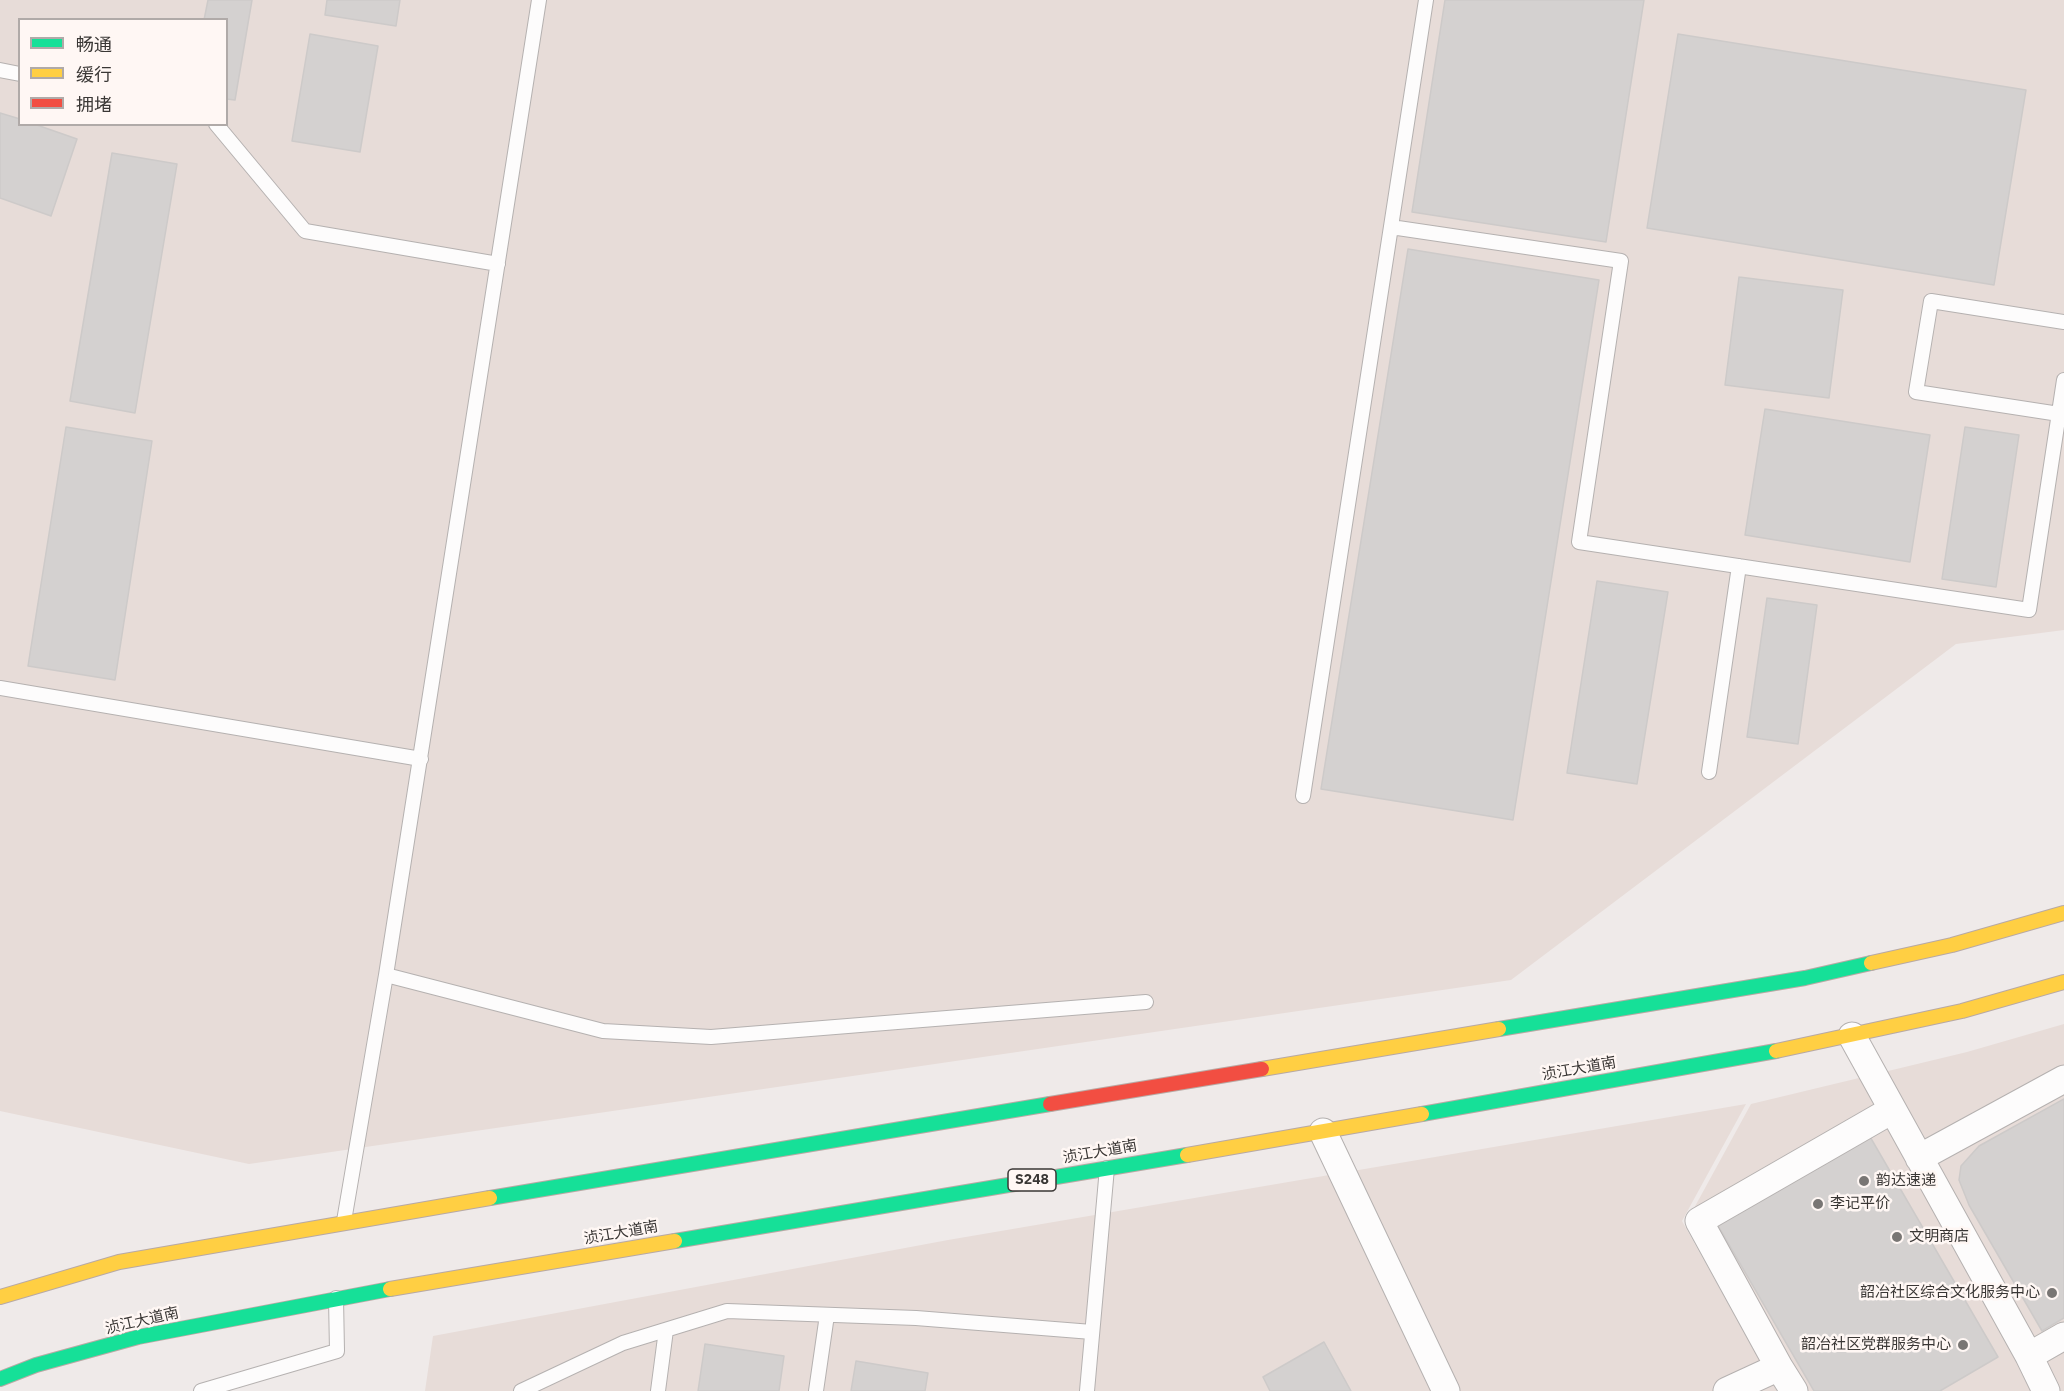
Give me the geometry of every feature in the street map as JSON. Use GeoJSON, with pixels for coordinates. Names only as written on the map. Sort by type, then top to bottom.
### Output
{"type":"FeatureCollection","features":[{"type":"Feature","properties":{"kind":"main road"},"geometry":{"type":"LineString","coordinates":[[0,1297],[119,1263],[344,1222],[1805,978],[1952,945],[2064,913]]}},
{"type":"Feature","properties":{"kind":"main road","name":"浈江大道南"},"geometry":{"type":"LineString","coordinates":[[0,1379],[36,1365],[138,1337],[336,1298],[1323,1131],[1852,1036],[1962,1011],[2064,982]]}},
{"type":"Feature","properties":{"kind":"street"},"geometry":{"type":"LineString","coordinates":[[1852,1036],[2029,1356],[2046,1391]]}},
{"type":"Feature","properties":{"kind":"street"},"geometry":{"type":"LineString","coordinates":[[1919,1158],[2064,1079]]}},
{"type":"Feature","properties":{"kind":"street"},"geometry":{"type":"LineString","coordinates":[[1794,1391],[1699,1221],[1892,1110]]}},
{"type":"Feature","properties":{"kind":"street"},"geometry":{"type":"LineString","coordinates":[[1323,1131],[1446,1391]]}},
{"type":"Feature","properties":{"kind":"street"},"geometry":{"type":"LineString","coordinates":[[2029,1356],[2064,1336]]}},
{"type":"Feature","properties":{"kind":"street"},"geometry":{"type":"LineString","coordinates":[[1727,1391],[1779,1367]]}},
{"type":"Feature","properties":{"kind":"lane"},"geometry":{"type":"LineString","coordinates":[[344,1222],[421,759],[539,0]]}},
{"type":"Feature","properties":{"kind":"lane"},"geometry":{"type":"LineString","coordinates":[[1303,796],[1426,0]]}},
{"type":"Feature","properties":{"kind":"lane"},"geometry":{"type":"LineString","coordinates":[[0,70],[18,74]]}},
{"type":"Feature","properties":{"kind":"lane"},"geometry":{"type":"LineString","coordinates":[[218,126],[305,231],[498,264]]}},
{"type":"Feature","properties":{"kind":"lane"},"geometry":{"type":"LineString","coordinates":[[1391,227],[1621,261],[1579,543],[2030,610],[2064,380]]}},
{"type":"Feature","properties":{"kind":"lane"},"geometry":{"type":"LineString","coordinates":[[2059,414],[1917,392],[1931,301],[2064,322]]}},
{"type":"Feature","properties":{"kind":"lane"},"geometry":{"type":"LineString","coordinates":[[1709,772],[1739,566]]}},
{"type":"Feature","properties":{"kind":"lane"},"geometry":{"type":"LineString","coordinates":[[0,688],[421,759]]}},
{"type":"Feature","properties":{"kind":"lane"},"geometry":{"type":"LineString","coordinates":[[386,975],[603,1030],[711,1037],[1146,1002]]}},
{"type":"Feature","properties":{"kind":"lane"},"geometry":{"type":"LineString","coordinates":[[1087,1391],[1107,1168]]}},
{"type":"Feature","properties":{"kind":"lane"},"geometry":{"type":"LineString","coordinates":[[201,1391],[337,1351],[336,1298]]}},
{"type":"Feature","properties":{"kind":"lane"},"geometry":{"type":"LineString","coordinates":[[521,1391],[623,1343],[727,1311],[916,1318],[1092,1332]]}},
{"type":"Feature","properties":{"kind":"lane"},"geometry":{"type":"LineString","coordinates":[[816,1391],[827,1315]]}},
{"type":"Feature","properties":{"kind":"lane"},"geometry":{"type":"LineString","coordinates":[[658,1391],[666,1330]]}},
{"type":"Feature","properties":{"kind":"shaded area"},"geometry":{"type":"Polygon","coordinates":[[[0,0],[2064,0],[2064,630],[1956,644],[1511,980],[249,1164],[0,1111],[0,0]]]}},
{"type":"Feature","properties":{"kind":"shaded area"},"geometry":{"type":"Polygon","coordinates":[[[2064,1024],[2064,1391],[1780,1391],[1687,1221],[1751,1104],[1967,1052],[2064,1024]]]}},
{"type":"Feature","properties":{"kind":"shaded area"},"geometry":{"type":"Polygon","coordinates":[[[1746,1104],[1682,1221],[1777,1391],[425,1391],[433,1336],[948,1240],[1746,1104]]]}},
{"type":"Feature","properties":{"kind":"building"},"geometry":{"type":"Polygon","coordinates":[[[208,0],[252,0],[235,100],[228,99],[228,18],[204,18],[208,0]]]}},
{"type":"Feature","properties":{"kind":"building"},"geometry":{"type":"Polygon","coordinates":[[[327,0],[400,0],[396,26],[325,15],[327,0]]]}},
{"type":"Feature","properties":{"kind":"building"},"geometry":{"type":"Polygon","coordinates":[[[1445,0],[1644,0],[1606,242],[1412,212],[1445,0]]]}},
{"type":"Feature","properties":{"kind":"building"},"geometry":{"type":"Polygon","coordinates":[[[310,34],[378,46],[360,152],[292,141],[310,34]]]}},
{"type":"Feature","properties":{"kind":"building"},"geometry":{"type":"Polygon","coordinates":[[[1678,34],[2026,90],[1994,285],[1647,228],[1678,34]]]}},
{"type":"Feature","properties":{"kind":"building"},"geometry":{"type":"Polygon","coordinates":[[[0,113],[18,118],[18,126],[40,126],[77,139],[51,216],[0,198],[0,113]]]}},
{"type":"Feature","properties":{"kind":"building"},"geometry":{"type":"Polygon","coordinates":[[[112,153],[177,164],[135,413],[70,401],[112,153]]]}},
{"type":"Feature","properties":{"kind":"building"},"geometry":{"type":"Polygon","coordinates":[[[1408,249],[1599,280],[1513,820],[1321,789],[1408,249]]]}},
{"type":"Feature","properties":{"kind":"building"},"geometry":{"type":"Polygon","coordinates":[[[1739,277],[1843,290],[1829,398],[1725,385],[1739,277]]]}},
{"type":"Feature","properties":{"kind":"building"},"geometry":{"type":"Polygon","coordinates":[[[1765,409],[1930,435],[1910,562],[1745,535],[1765,409]]]}},
{"type":"Feature","properties":{"kind":"building"},"geometry":{"type":"Polygon","coordinates":[[[66,427],[152,441],[115,680],[28,666],[66,427]]]}},
{"type":"Feature","properties":{"kind":"building"},"geometry":{"type":"Polygon","coordinates":[[[1965,427],[2019,435],[1996,587],[1942,579],[1965,427]]]}},
{"type":"Feature","properties":{"kind":"building"},"geometry":{"type":"Polygon","coordinates":[[[1597,581],[1668,592],[1637,784],[1567,773],[1597,581]]]}},
{"type":"Feature","properties":{"kind":"building"},"geometry":{"type":"Polygon","coordinates":[[[1767,598],[1817,605],[1798,744],[1747,737],[1767,598]]]}},
{"type":"Feature","properties":{"kind":"building"},"geometry":{"type":"Polygon","coordinates":[[[2064,1099],[2064,1318],[2042,1331],[1969,1205],[1959,1180],[1961,1166],[1979,1146],[2064,1099]]]}},
{"type":"Feature","properties":{"kind":"building"},"geometry":{"type":"Polygon","coordinates":[[[1869,1135],[1998,1357],[1940,1391],[1814,1391],[1717,1224],[1869,1135]]]}},
{"type":"Feature","properties":{"kind":"building"},"geometry":{"type":"Polygon","coordinates":[[[1324,1342],[1351,1391],[1270,1391],[1263,1377],[1324,1342]]]}},
{"type":"Feature","properties":{"kind":"building"},"geometry":{"type":"Polygon","coordinates":[[[705,1344],[784,1356],[779,1391],[698,1391],[705,1344]]]}},
{"type":"Feature","properties":{"kind":"building"},"geometry":{"type":"Polygon","coordinates":[[[856,1361],[928,1373],[925,1391],[851,1391],[856,1361]]]}},
{"type":"Feature","properties":{"kind":"traffic: fast"},"geometry":{"type":"LineString","coordinates":[[1499,1029],[1805,978],[1871,963]]}},
{"type":"Feature","properties":{"kind":"traffic: fast"},"geometry":{"type":"LineString","coordinates":[[1422,1114],[1776,1051]]}},
{"type":"Feature","properties":{"kind":"traffic: fast"},"geometry":{"type":"LineString","coordinates":[[490,1198],[1050,1104]]}},
{"type":"Feature","properties":{"kind":"traffic: fast"},"geometry":{"type":"LineString","coordinates":[[675,1241],[1187,1155]]}},
{"type":"Feature","properties":{"kind":"traffic: fast"},"geometry":{"type":"LineString","coordinates":[[0,1379],[36,1365],[138,1337],[390,1289]]}},
{"type":"Feature","properties":{"kind":"traffic: slow"},"geometry":{"type":"LineString","coordinates":[[1871,963],[1952,945],[2064,913]]}},
{"type":"Feature","properties":{"kind":"traffic: slow"},"geometry":{"type":"LineString","coordinates":[[1776,1051],[1962,1011],[2064,982]]}},
{"type":"Feature","properties":{"kind":"traffic: slow"},"geometry":{"type":"LineString","coordinates":[[1262,1069],[1499,1029]]}},
{"type":"Feature","properties":{"kind":"traffic: slow"},"geometry":{"type":"LineString","coordinates":[[1187,1155],[1422,1114]]}},
{"type":"Feature","properties":{"kind":"traffic: slow"},"geometry":{"type":"LineString","coordinates":[[0,1297],[119,1262],[490,1198]]}},
{"type":"Feature","properties":{"kind":"traffic: slow"},"geometry":{"type":"LineString","coordinates":[[390,1289],[675,1241]]}},
{"type":"Feature","properties":{"kind":"traffic: jam"},"geometry":{"type":"LineString","coordinates":[[1050,1104],[1262,1069]]}},
{"type":"Feature","properties":{"kind":"place","name":"韵达速递"},"geometry":{"type":"Point","coordinates":[1864,1181]}},
{"type":"Feature","properties":{"kind":"place","name":"李记平价"},"geometry":{"type":"Point","coordinates":[1818,1204]}},
{"type":"Feature","properties":{"kind":"place","name":"文明商店"},"geometry":{"type":"Point","coordinates":[1897,1237]}},
{"type":"Feature","properties":{"kind":"place","name":"韶冶社区综合文化服务中心"},"geometry":{"type":"Point","coordinates":[2052,1293]}},
{"type":"Feature","properties":{"kind":"place","name":"韶冶社区党群服务中心"},"geometry":{"type":"Point","coordinates":[1963,1345]}}]}
